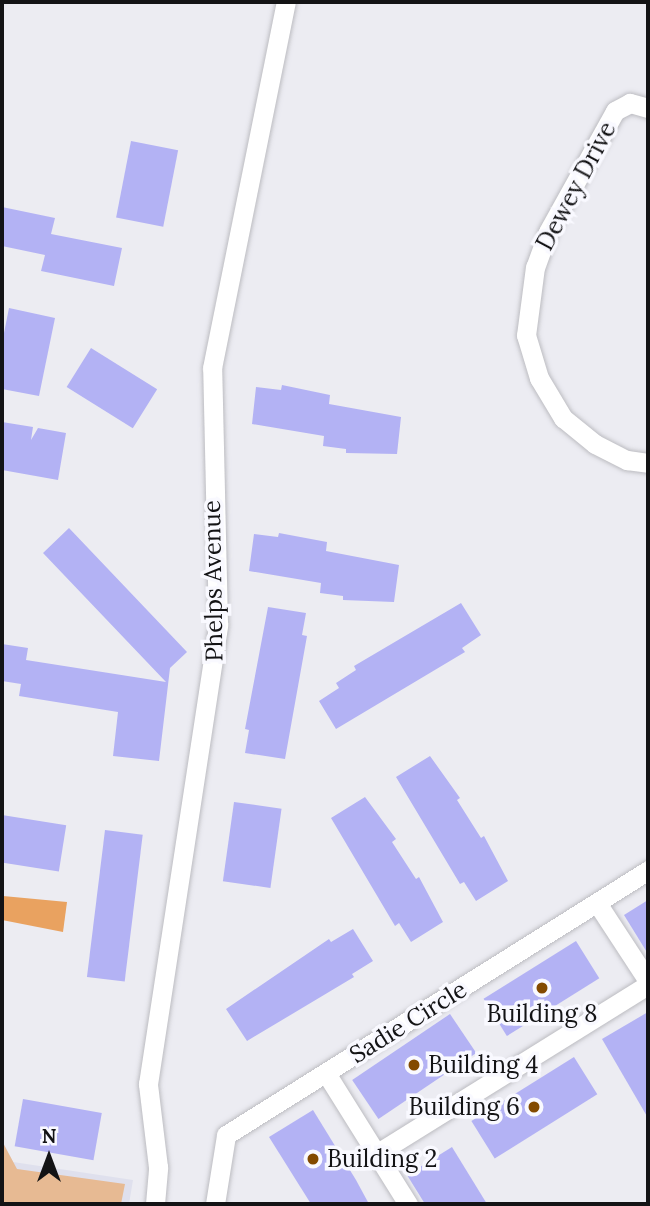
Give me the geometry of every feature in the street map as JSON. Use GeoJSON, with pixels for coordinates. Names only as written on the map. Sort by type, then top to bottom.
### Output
{"type":"FeatureCollection","features":[{"type":"Feature","properties":{"kind":"street","name":"Phelps Avenue"},"geometry":{"type":"LineString","coordinates":[[155,1204],[158,1167],[148,1084],[218,624],[212,368],[286,2]]}},
{"type":"Feature","properties":{"kind":"street","name":"Dewey Drive"},"geometry":{"type":"LineString","coordinates":[[648,108],[625,104],[615,111],[548,232],[535,267],[526,335],[539,378],[563,418],[595,444],[627,460],[648,463]]}},
{"type":"Feature","properties":{"kind":"street","name":"Sadie Circle"},"geometry":{"type":"LineString","coordinates":[[215,1204],[226,1135],[648,870]]}},
{"type":"Feature","properties":{"kind":"street"},"geometry":{"type":"LineString","coordinates":[[376,1154],[648,983],[597,903]]}},
{"type":"Feature","properties":{"kind":"street"},"geometry":{"type":"LineString","coordinates":[[326,1073],[408,1204]]}},
{"type":"Feature","properties":{"kind":"shaded area"},"geometry":{"type":"Polygon","coordinates":[[[3,896],[67,902],[63,932],[2,920],[3,896]]]}},
{"type":"Feature","properties":{"kind":"shaded area"},"geometry":{"type":"Polygon","coordinates":[[[2,1140],[13,1162],[133,1180],[129,1204],[2,1204],[2,1140]]]}},
{"type":"Feature","properties":{"kind":"shaded area"},"geometry":{"type":"Polygon","coordinates":[[[2,1141],[17,1169],[125,1184],[121,1204],[2,1204],[2,1141]]]}},
{"type":"Feature","properties":{"kind":"building"},"geometry":{"type":"Polygon","coordinates":[[[131,141],[178,150],[163,227],[116,218],[131,141]]]}},
{"type":"Feature","properties":{"kind":"building"},"geometry":{"type":"Polygon","coordinates":[[[2,207],[55,218],[51,234],[122,248],[114,286],[41,271],[45,255],[2,246],[2,207]]]}},
{"type":"Feature","properties":{"kind":"building"},"geometry":{"type":"Polygon","coordinates":[[[9,308],[55,318],[39,396],[2,389],[2,343],[9,308]]]}},
{"type":"Feature","properties":{"kind":"building"},"geometry":{"type":"Polygon","coordinates":[[[91,348],[157,389],[133,428],[67,387],[91,348]]]}},
{"type":"Feature","properties":{"kind":"building"},"geometry":{"type":"Polygon","coordinates":[[[282,385],[330,395],[329,404],[401,417],[397,454],[346,453],[346,449],[323,446],[324,436],[252,424],[256,387],[281,390],[282,385]]]}},
{"type":"Feature","properties":{"kind":"building"},"geometry":{"type":"Polygon","coordinates":[[[2,422],[33,427],[31,440],[38,428],[66,433],[58,480],[2,470],[2,422]]]}},
{"type":"Feature","properties":{"kind":"building"},"geometry":{"type":"Polygon","coordinates":[[[69,528],[187,652],[170,668],[159,761],[113,756],[118,712],[19,696],[21,684],[2,681],[2,644],[28,648],[26,660],[166,682],[43,553],[69,528]]]}},
{"type":"Feature","properties":{"kind":"building"},"geometry":{"type":"Polygon","coordinates":[[[279,533],[327,542],[326,551],[399,565],[394,602],[343,600],[343,596],[320,593],[321,583],[249,571],[254,534],[278,537],[279,533]]]}},
{"type":"Feature","properties":{"kind":"building"},"geometry":{"type":"Polygon","coordinates":[[[461,603],[481,635],[462,648],[465,652],[336,729],[319,701],[339,688],[336,683],[356,670],[354,666],[461,603]]]}},
{"type":"Feature","properties":{"kind":"building"},"geometry":{"type":"Polygon","coordinates":[[[268,607],[306,613],[302,635],[307,636],[285,759],[245,753],[249,730],[245,729],[268,607]]]}},
{"type":"Feature","properties":{"kind":"building"},"geometry":{"type":"Polygon","coordinates":[[[430,756],[460,798],[457,800],[481,838],[484,836],[508,881],[476,901],[464,882],[460,884],[396,777],[430,756]]]}},
{"type":"Feature","properties":{"kind":"building"},"geometry":{"type":"Polygon","coordinates":[[[365,797],[396,839],[392,842],[416,879],[419,877],[443,922],[411,942],[399,923],[395,926],[331,818],[365,797]]]}},
{"type":"Feature","properties":{"kind":"building"},"geometry":{"type":"Polygon","coordinates":[[[234,802],[282,809],[270,888],[223,881],[234,802]]]}},
{"type":"Feature","properties":{"kind":"building"},"geometry":{"type":"Polygon","coordinates":[[[2,815],[66,825],[59,872],[2,863],[2,815]]]}},
{"type":"Feature","properties":{"kind":"building"},"geometry":{"type":"Polygon","coordinates":[[[105,830],[143,835],[125,982],[87,977],[105,830]]]}},
{"type":"Feature","properties":{"kind":"building"},"geometry":{"type":"Polygon","coordinates":[[[648,900],[648,954],[624,915],[648,900]]]}},
{"type":"Feature","properties":{"kind":"building"},"geometry":{"type":"Polygon","coordinates":[[[353,929],[373,961],[352,974],[354,977],[247,1041],[226,1009],[329,939],[331,942],[353,929]]]}},
{"type":"Feature","properties":{"kind":"building","name":"Building 8"},"geometry":{"type":"Polygon","coordinates":[[[576,941],[599,978],[507,1036],[484,999],[576,941]]]}},
{"type":"Feature","properties":{"kind":"building"},"geometry":{"type":"Polygon","coordinates":[[[648,1012],[648,1118],[602,1039],[648,1012]]]}},
{"type":"Feature","properties":{"kind":"building","name":"Building 4"},"geometry":{"type":"Polygon","coordinates":[[[450,1014],[476,1053],[378,1119],[352,1080],[450,1014]]]}},
{"type":"Feature","properties":{"kind":"building","name":"Building 6"},"geometry":{"type":"Polygon","coordinates":[[[574,1057],[597,1094],[495,1158],[471,1121],[574,1057]]]}},
{"type":"Feature","properties":{"kind":"building"},"geometry":{"type":"Polygon","coordinates":[[[23,1099],[102,1113],[93,1160],[15,1146],[23,1099]]]}},
{"type":"Feature","properties":{"kind":"building","name":"Building 2"},"geometry":{"type":"Polygon","coordinates":[[[313,1110],[369,1204],[311,1204],[269,1137],[313,1110]]]}},
{"type":"Feature","properties":{"kind":"building"},"geometry":{"type":"Polygon","coordinates":[[[452,1147],[487,1204],[425,1204],[407,1175],[452,1147]]]}},
{"type":"Feature","properties":{"kind":"place","name":"Building 8"},"geometry":{"type":"Point","coordinates":[542,988]}},
{"type":"Feature","properties":{"kind":"place","name":"Building 4"},"geometry":{"type":"Point","coordinates":[414,1065]}},
{"type":"Feature","properties":{"kind":"place","name":"Building 6"},"geometry":{"type":"Point","coordinates":[534,1107]}},
{"type":"Feature","properties":{"kind":"place","name":"Building 2"},"geometry":{"type":"Point","coordinates":[313,1159]}}]}
